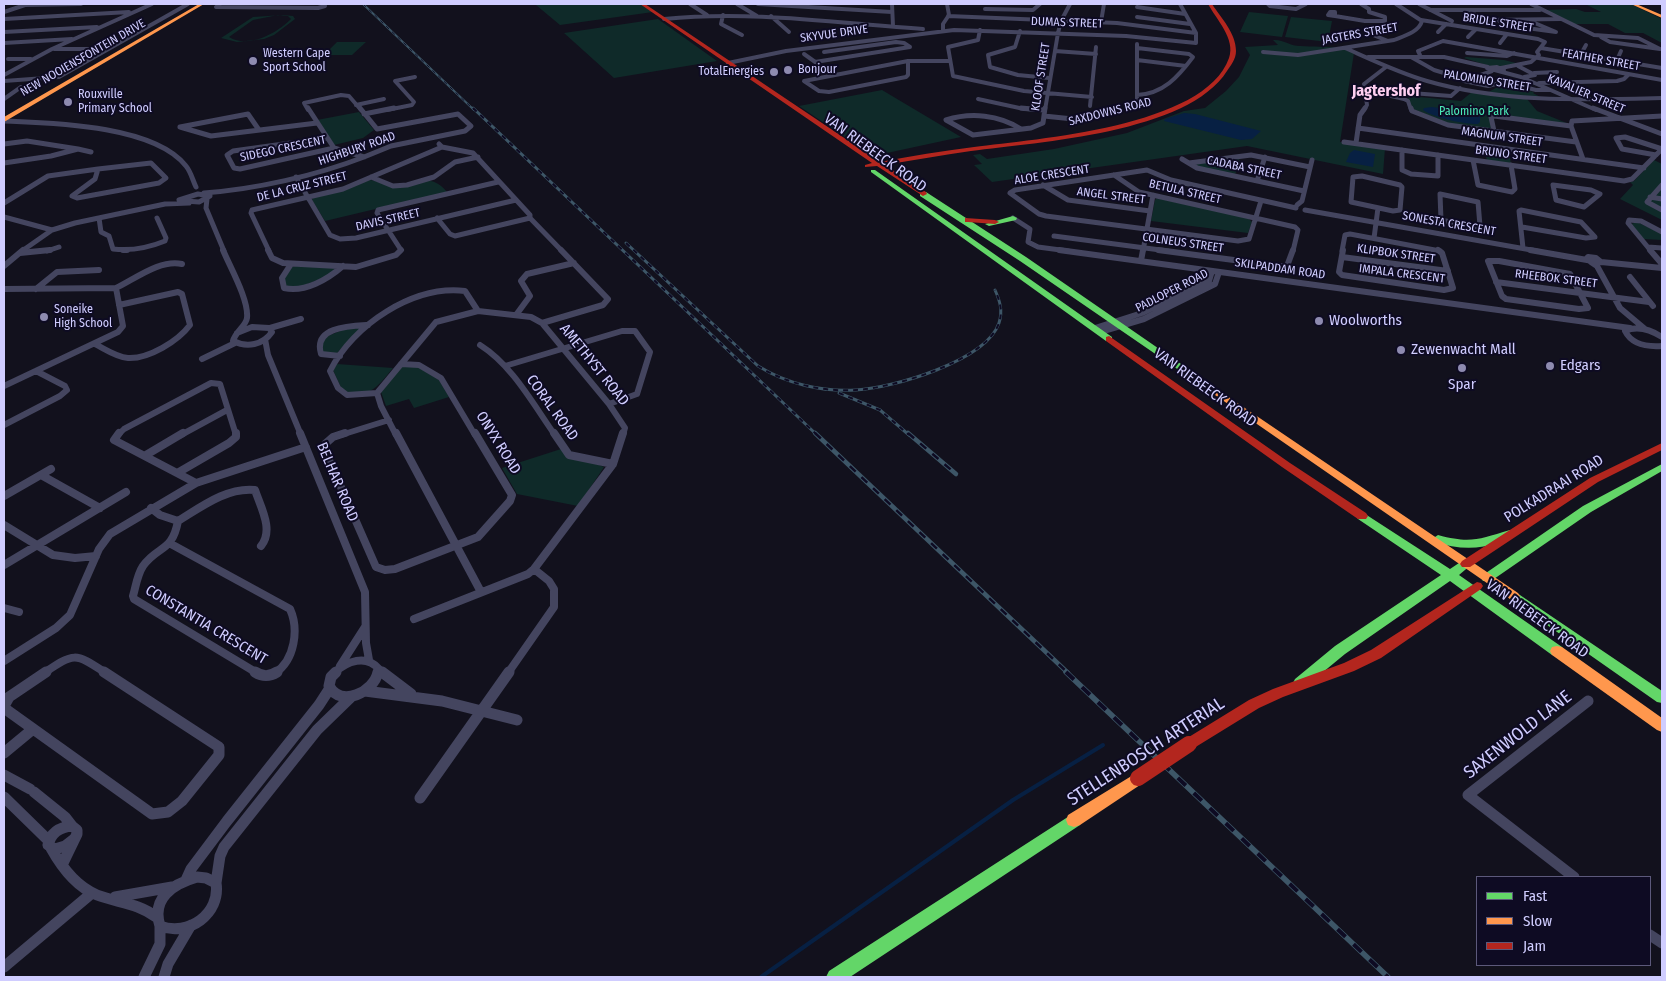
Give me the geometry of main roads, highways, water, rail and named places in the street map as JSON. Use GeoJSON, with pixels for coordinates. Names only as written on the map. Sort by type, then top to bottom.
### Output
{"type":"FeatureCollection","features":[{"type":"Feature","properties":{"kind":"main road","name":"NEW NOOIENSFONTEIN DRIVE"},"geometry":{"type":"LineString","coordinates":[[4,120],[202,4]]}},
{"type":"Feature","properties":{"kind":"main road","name":"VAN RIEBEECK ROAD"},"geometry":{"type":"LineString","coordinates":[[642,4],[870,163],[1286,465],[1472,590],[1662,726]]}},
{"type":"Feature","properties":{"kind":"main road","name":"SAXDOWNS ROAD"},"geometry":{"type":"LineString","coordinates":[[870,163],[930,151],[1038,142],[1125,125],[1168,110],[1206,91],[1228,70],[1233,51],[1230,37],[1210,4]]}},
{"type":"Feature","properties":{"kind":"main road"},"geometry":{"type":"LineString","coordinates":[[1633,4],[1662,17]]}},
{"type":"Feature","properties":{"kind":"main road","name":"VAN RIEBEECK ROAD"},"geometry":{"type":"LineString","coordinates":[[870,163],[943,207],[1118,324],[1662,698]]}},
{"type":"Feature","properties":{"kind":"main road"},"geometry":{"type":"LineString","coordinates":[[943,207],[972,221],[996,222]]}},
{"type":"Feature","properties":{"kind":"main road"},"geometry":{"type":"LineString","coordinates":[[982,233],[983,227],[1012,218]]}},
{"type":"Feature","properties":{"kind":"main road","name":"POLKADRAAI ROAD"},"geometry":{"type":"LineString","coordinates":[[1466,564],[1594,480],[1662,446]]}},
{"type":"Feature","properties":{"kind":"main road"},"geometry":{"type":"LineString","coordinates":[[1487,578],[1587,509],[1662,467]]}},
{"type":"Feature","properties":{"kind":"main road"},"geometry":{"type":"LineString","coordinates":[[1404,522],[1438,539],[1470,547],[1484,545],[1510,534]]}},
{"type":"Feature","properties":{"kind":"main road"},"geometry":{"type":"LineString","coordinates":[[1298,685],[1340,650],[1466,564]]}},
{"type":"Feature","properties":{"kind":"main road","name":"STELLENBOSCH ARTERIAL"},"geometry":{"type":"LineString","coordinates":[[835,977],[1246,708],[1298,685],[1328,676],[1369,658],[1472,590],[1487,578]]}},
{"type":"Feature","properties":{"kind":"water"},"geometry":{"type":"Polygon","coordinates":[[[1432,107],[1480,114],[1480,122],[1472,124],[1457,122],[1435,116],[1423,110],[1424,108],[1432,107]]]}},
{"type":"Feature","properties":{"kind":"water"},"geometry":{"type":"Polygon","coordinates":[[[1184,113],[1195,114],[1261,131],[1252,139],[1241,140],[1164,121],[1184,113]]]}},
{"type":"Feature","properties":{"kind":"water"},"geometry":{"type":"Polygon","coordinates":[[[1354,150],[1375,154],[1373,167],[1346,162],[1350,153],[1354,150]]]}},
{"type":"Feature","properties":{"kind":"waterway"},"geometry":{"type":"LineString","coordinates":[[761,977],[1013,800],[1103,745]]}},
{"type":"Feature","properties":{"kind":"railway"},"geometry":{"type":"LineString","coordinates":[[363,4],[474,110]]}},
{"type":"Feature","properties":{"kind":"railway"},"geometry":{"type":"LineString","coordinates":[[473,108],[817,435]]}},
{"type":"Feature","properties":{"kind":"railway"},"geometry":{"type":"LineString","coordinates":[[626,243],[758,366],[781,378],[805,386],[830,390],[856,390],[892,384],[914,378],[958,360],[991,337],[999,323],[1001,314],[995,290]]}},
{"type":"Feature","properties":{"kind":"railway"},"geometry":{"type":"LineString","coordinates":[[839,393],[880,410],[909,435]]}},
{"type":"Feature","properties":{"kind":"railway"},"geometry":{"type":"LineString","coordinates":[[815,433],[1068,673]]}},
{"type":"Feature","properties":{"kind":"railway"},"geometry":{"type":"LineString","coordinates":[[908,433],[956,474]]}},
{"type":"Feature","properties":{"kind":"railway"},"geometry":{"type":"LineString","coordinates":[[1066,672],[1388,977]]}},
{"type":"Feature","properties":{"kind":"place","name":"Western Cape Sport School"},"geometry":{"type":"Point","coordinates":[253,61]}},
{"type":"Feature","properties":{"kind":"place","name":"Bonjour"},"geometry":{"type":"Point","coordinates":[788,70]}},
{"type":"Feature","properties":{"kind":"place","name":"TotalEnergies"},"geometry":{"type":"Point","coordinates":[774,72]}},
{"type":"Feature","properties":{"kind":"place","name":"Rouxville Primary School"},"geometry":{"type":"Point","coordinates":[68,102]}},
{"type":"Feature","properties":{"kind":"place","name":"Soneike High School"},"geometry":{"type":"Point","coordinates":[44,317]}},
{"type":"Feature","properties":{"kind":"place","name":"Woolworths"},"geometry":{"type":"Point","coordinates":[1319,321]}},
{"type":"Feature","properties":{"kind":"place","name":"Zewenwacht Mall"},"geometry":{"type":"Point","coordinates":[1401,350]}},
{"type":"Feature","properties":{"kind":"place","name":"Edgars"},"geometry":{"type":"Point","coordinates":[1550,366]}},
{"type":"Feature","properties":{"kind":"place","name":"Spar"},"geometry":{"type":"Point","coordinates":[1462,368]}},
{"type":"Feature","properties":{"kind":"district","name":"Jagtershof"},"geometry":{"type":"Point","coordinates":[1386,92]}},
{"type":"Feature","properties":{"kind":"park label","name":"Palomino Park"},"geometry":{"type":"Point","coordinates":[1474,112]}}]}
